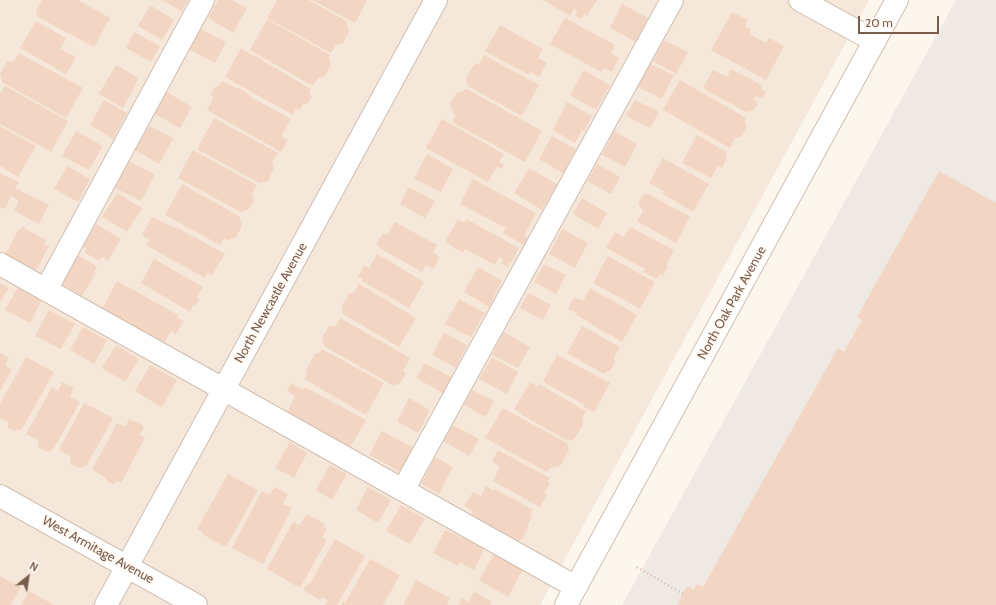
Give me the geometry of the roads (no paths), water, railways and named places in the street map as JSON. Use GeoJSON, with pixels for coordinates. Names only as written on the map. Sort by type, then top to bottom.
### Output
{"type":"FeatureCollection","features":[{"type":"Feature","properties":{"kind":"street"},"geometry":{"type":"LineString","coordinates":[[46,290],[203,0]]}},
{"type":"Feature","properties":{"kind":"street","name":"North Newcastle Avenue"},"geometry":{"type":"LineString","coordinates":[[106,605],[436,0]]}},
{"type":"Feature","properties":{"kind":"street"},"geometry":{"type":"LineString","coordinates":[[402,490],[672,0]]}},
{"type":"Feature","properties":{"kind":"street"},"geometry":{"type":"LineString","coordinates":[[800,0],[875,41]]}},
{"type":"Feature","properties":{"kind":"street","name":"North Oak Park Avenue"},"geometry":{"type":"LineString","coordinates":[[571,596],[897,0]]}},
{"type":"Feature","properties":{"kind":"street"},"geometry":{"type":"LineString","coordinates":[[0,264],[402,490],[571,596]]}},
{"type":"Feature","properties":{"kind":"street","name":"West Armitage Avenue"},"geometry":{"type":"LineString","coordinates":[[0,496],[196,605]]}}]}
